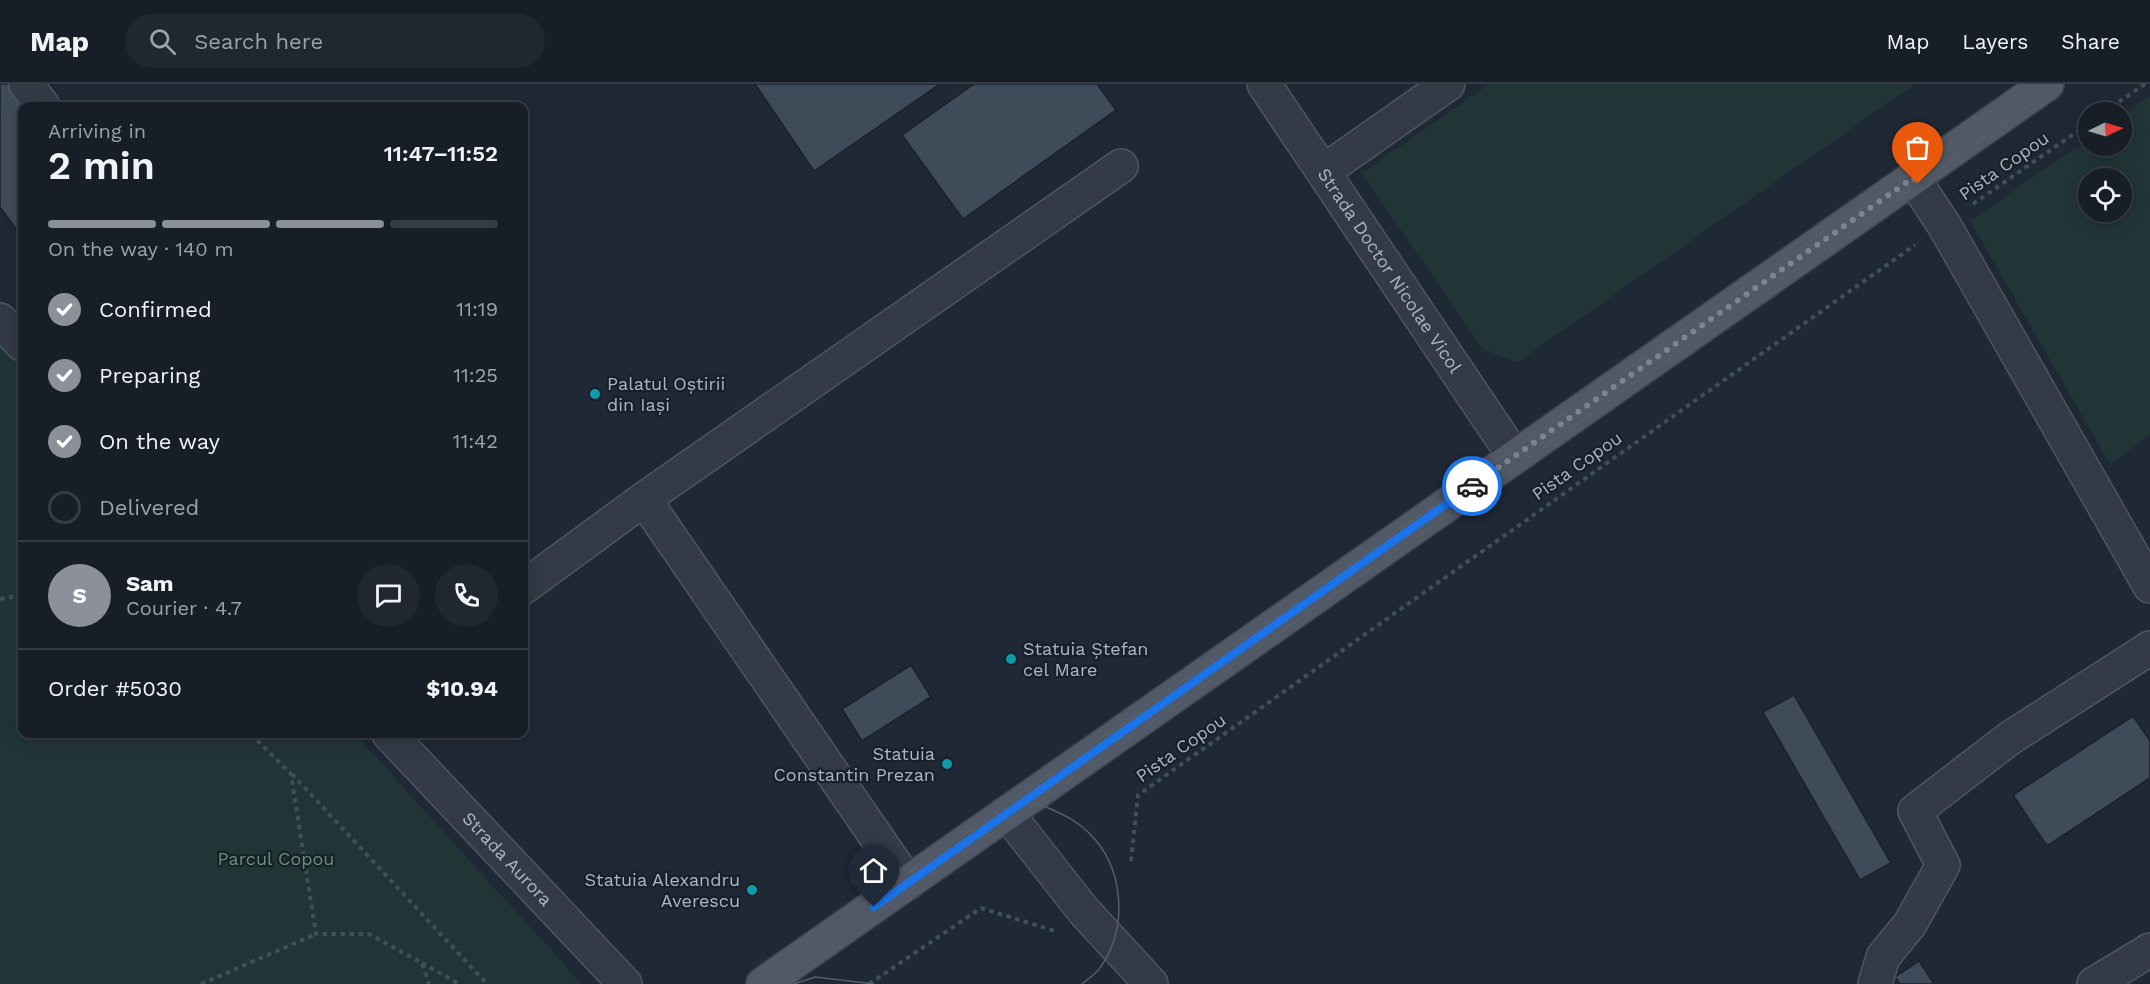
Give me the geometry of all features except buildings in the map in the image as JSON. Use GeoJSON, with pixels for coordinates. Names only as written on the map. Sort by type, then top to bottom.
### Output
{"type":"FeatureCollection","features":[{"type":"Feature","properties":{"kind":"main road"},"geometry":{"type":"LineString","coordinates":[[763,984],[2047,84]]}},
{"type":"Feature","properties":{"kind":"street"},"geometry":{"type":"LineString","coordinates":[[26,84],[40,102]]}},
{"type":"Feature","properties":{"kind":"street","name":"Strada Doctor Nicolae Vicol"},"geometry":{"type":"LineString","coordinates":[[1264,84],[1514,456]]}},
{"type":"Feature","properties":{"kind":"street"},"geometry":{"type":"LineString","coordinates":[[1324,171],[1448,84]]}},
{"type":"Feature","properties":{"kind":"street"},"geometry":{"type":"LineString","coordinates":[[528,583],[644,499],[1121,166]]}},
{"type":"Feature","properties":{"kind":"street"},"geometry":{"type":"LineString","coordinates":[[1913,178],[1944,225],[2150,586]]}},
{"type":"Feature","properties":{"kind":"street"},"geometry":{"type":"LineString","coordinates":[[0,320],[18,340]]}},
{"type":"Feature","properties":{"kind":"street"},"geometry":{"type":"LineString","coordinates":[[644,499],[908,883]]}},
{"type":"Feature","properties":{"kind":"street"},"geometry":{"type":"LineString","coordinates":[[1875,984],[1883,957],[1910,924],[1943,865],[1915,811],[2010,738],[2150,648]]}},
{"type":"Feature","properties":{"kind":"street","name":"Strada Aurora"},"geometry":{"type":"LineString","coordinates":[[393,738],[625,984]]}},
{"type":"Feature","properties":{"kind":"street"},"geometry":{"type":"LineString","coordinates":[[1007,813],[1083,910],[1151,984]]}},
{"type":"Feature","properties":{"kind":"street"},"geometry":{"type":"LineString","coordinates":[[2094,984],[2150,950]]}},
{"type":"Feature","properties":{"kind":"path"},"geometry":{"type":"LineString","coordinates":[[2119,102],[2145,84]]}},
{"type":"Feature","properties":{"kind":"path","name":"Pista Copou"},"geometry":{"type":"LineString","coordinates":[[1131,861],[1138,795],[2078,131]]}},
{"type":"Feature","properties":{"kind":"path"},"geometry":{"type":"LineString","coordinates":[[0,599],[18,596]]}},
{"type":"Feature","properties":{"kind":"path"},"geometry":{"type":"LineString","coordinates":[[255,738],[487,984]]}},
{"type":"Feature","properties":{"kind":"path"},"geometry":{"type":"LineString","coordinates":[[291,774],[316,934]]}},
{"type":"Feature","properties":{"kind":"path"},"geometry":{"type":"LineString","coordinates":[[869,984],[981,908],[1058,932]]}},
{"type":"Feature","properties":{"kind":"path"},"geometry":{"type":"LineString","coordinates":[[201,984],[316,934],[369,934],[459,984]]}},
{"type":"Feature","properties":{"kind":"path"},"geometry":{"type":"LineString","coordinates":[[422,963],[429,984]]}},
{"type":"Feature","properties":{"kind":"green space"},"geometry":{"type":"Polygon","coordinates":[[[1489,84],[1915,84],[1518,362],[1482,349],[1362,173],[1489,84]]]}},
{"type":"Feature","properties":{"kind":"green space"},"geometry":{"type":"Polygon","coordinates":[[[2150,96],[2150,435],[2110,464],[1970,221],[2078,146],[2078,156],[2132,156],[2132,108],[2150,96]]]}},
{"type":"Feature","properties":{"kind":"green space","name":"Parcul Copou"},"geometry":{"type":"Polygon","coordinates":[[[0,342],[18,362],[18,738],[359,738],[582,984],[0,984],[0,342]]]}},
{"type":"Feature","properties":{"kind":"tram line"},"geometry":{"type":"LineString","coordinates":[[750,984],[2035,84]]}},
{"type":"Feature","properties":{"kind":"tram line"},"geometry":{"type":"LineString","coordinates":[[775,984],[1037,803],[2060,84]]}},
{"type":"Feature","properties":{"kind":"tram line"},"geometry":{"type":"LineString","coordinates":[[1030,805],[1037,803],[1064,815],[1089,833],[1101,847],[1115,879],[1119,915],[1116,932],[1100,968],[1082,984]]}},
{"type":"Feature","properties":{"kind":"tram line"},"geometry":{"type":"LineString","coordinates":[[794,984],[815,977],[874,984]]}},
{"type":"Feature","properties":{"kind":"way so far"},"geometry":{"type":"LineString","coordinates":[[1472,486],[1913,178],[1918,184]]}},
{"type":"Feature","properties":{"kind":"place","name":"Palatul Oștirii din Iași"},"geometry":{"type":"Point","coordinates":[595,394]}},
{"type":"Feature","properties":{"kind":"place","name":"Statuia Ștefan cel Mare"},"geometry":{"type":"Point","coordinates":[1011,659]}},
{"type":"Feature","properties":{"kind":"place","name":"Statuia Constantin Prezan"},"geometry":{"type":"Point","coordinates":[947,764]}},
{"type":"Feature","properties":{"kind":"place","name":"Statuia Alexandru Averescu"},"geometry":{"type":"Point","coordinates":[752,890]}},
{"type":"Feature","properties":{"kind":"route"},"geometry":{"type":"LineString","coordinates":[[874,907],[1472,486]]}}]}
